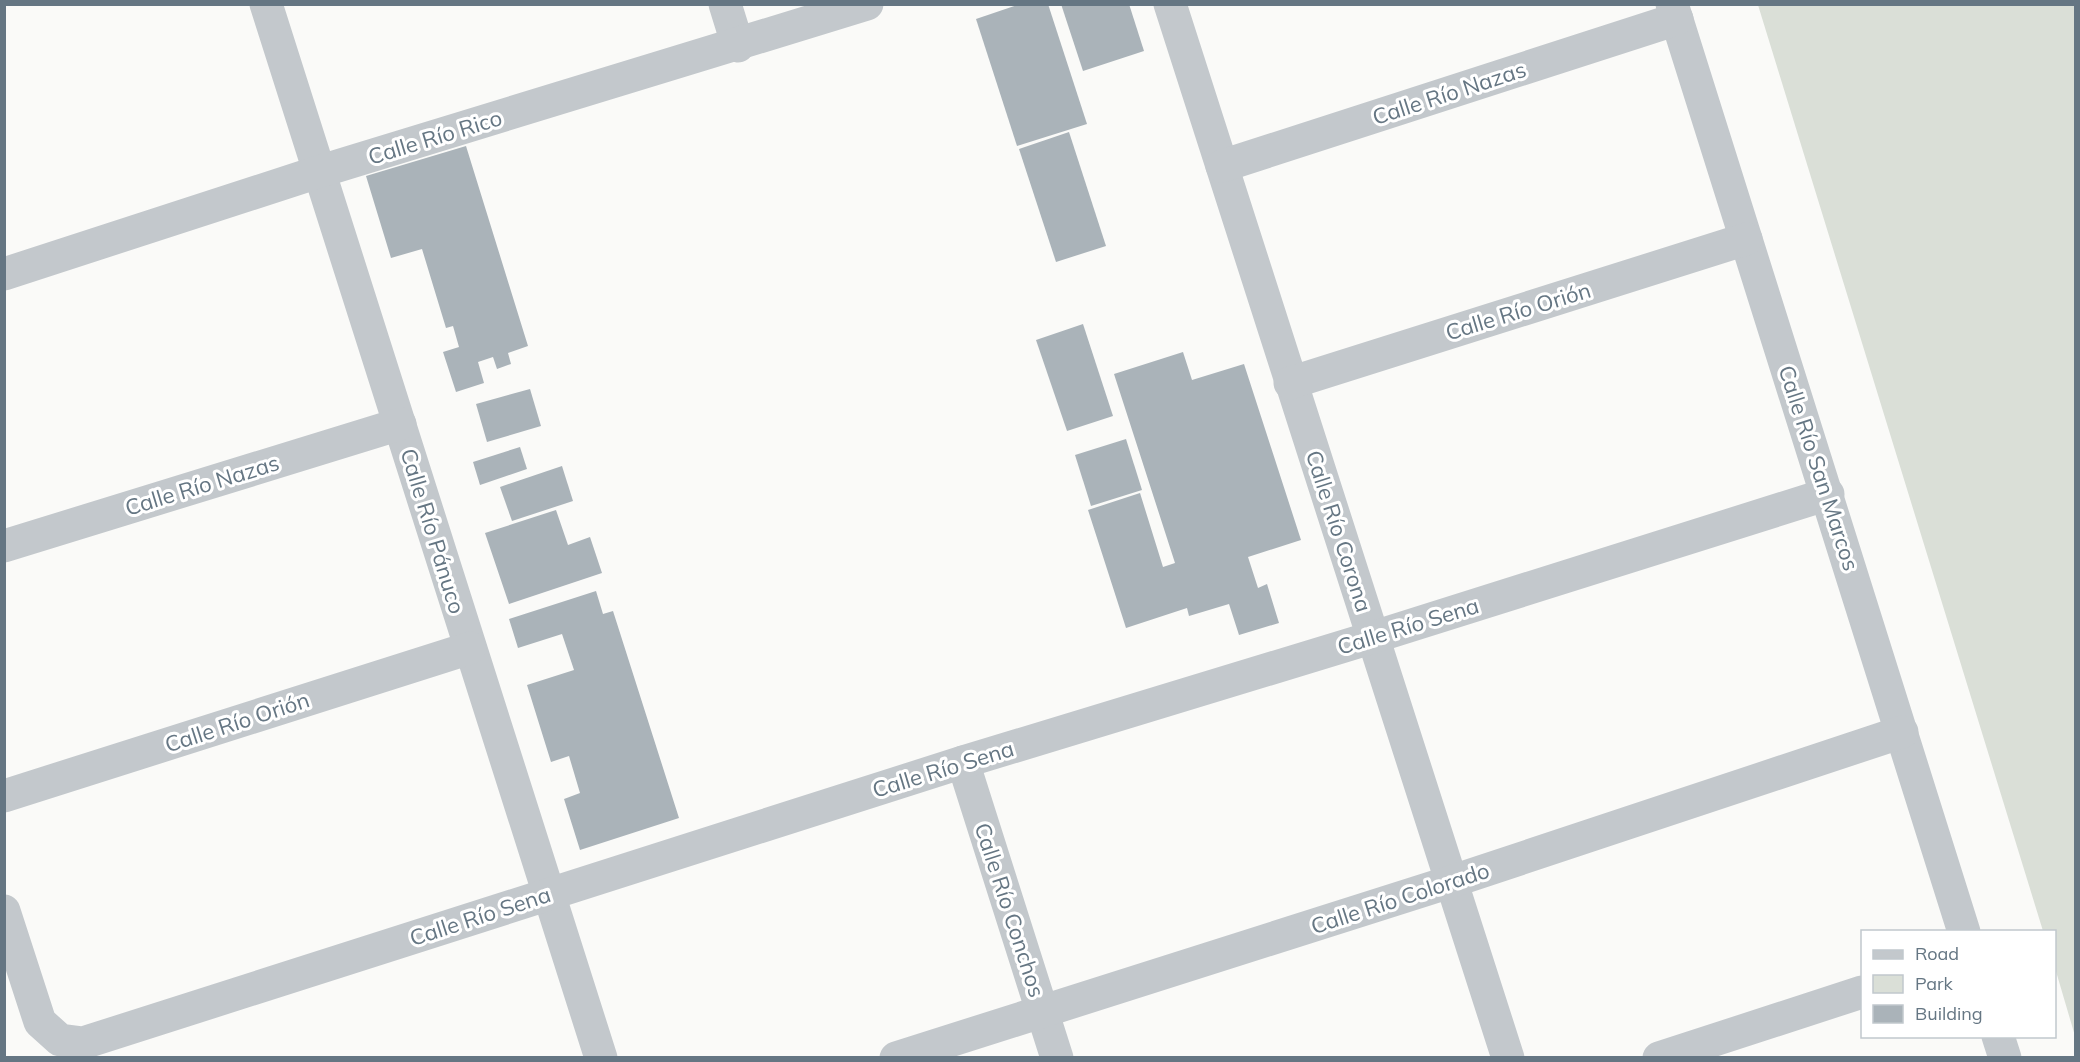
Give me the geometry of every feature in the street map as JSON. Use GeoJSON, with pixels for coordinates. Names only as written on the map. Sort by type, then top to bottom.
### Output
{"type":"FeatureCollection","features":[{"type":"Feature","properties":{"kind":"street","name":"Calle Río Pánuco"},"geometry":{"type":"LineString","coordinates":[[266,4],[601,1058]]}},
{"type":"Feature","properties":{"kind":"street"},"geometry":{"type":"LineString","coordinates":[[724,4],[738,46]]}},
{"type":"Feature","properties":{"kind":"street","name":"Calle Río Rico"},"geometry":{"type":"LineString","coordinates":[[4,274],[318,172],[738,46],[867,4]]}},
{"type":"Feature","properties":{"kind":"street","name":"Calle Río Corona"},"geometry":{"type":"LineString","coordinates":[[1170,4],[1508,1058]]}},
{"type":"Feature","properties":{"kind":"street","name":"Calle Río Nazas"},"geometry":{"type":"LineString","coordinates":[[1222,166],[1674,12]]}},
{"type":"Feature","properties":{"kind":"street","name":"Calle Río San Marcos"},"geometry":{"type":"LineString","coordinates":[[1674,12],[1828,494],[1963,930]]}},
{"type":"Feature","properties":{"kind":"street","name":"Calle Río Orión"},"geometry":{"type":"LineString","coordinates":[[1290,382],[1746,239]]}},
{"type":"Feature","properties":{"kind":"street","name":"Calle Río Nazas"},"geometry":{"type":"LineString","coordinates":[[4,546],[400,424]]}},
{"type":"Feature","properties":{"kind":"street","name":"Calle Río Sena"},"geometry":{"type":"LineString","coordinates":[[4,911],[40,1022],[60,1040],[83,1043],[963,762],[1374,637],[1828,494]]}},
{"type":"Feature","properties":{"kind":"street","name":"Calle Río Orión"},"geometry":{"type":"LineString","coordinates":[[4,796],[470,648]]}},
{"type":"Feature","properties":{"kind":"street","name":"Calle Río Colorado"},"geometry":{"type":"LineString","coordinates":[[896,1058],[1453,881],[1902,732]]}},
{"type":"Feature","properties":{"kind":"street","name":"Calle Río Conchos"},"geometry":{"type":"LineString","coordinates":[[963,762],[1057,1058]]}},
{"type":"Feature","properties":{"kind":"street"},"geometry":{"type":"LineString","coordinates":[[1659,1058],[1861,993]]}},
{"type":"Feature","properties":{"kind":"street"},"geometry":{"type":"LineString","coordinates":[[1999,1038],[2005,1058]]}},
{"type":"Feature","properties":{"kind":"green space"},"geometry":{"type":"Polygon","coordinates":[[[1758,5],[2075,5],[2075,1036],[2056,971],[2056,930],[2043,930],[1758,5]]]}},
{"type":"Feature","properties":{"kind":"building"},"geometry":{"type":"Polygon","coordinates":[[[1020,4],[1048,4],[1087,124],[1017,146],[976,19],[1020,4]]]}},
{"type":"Feature","properties":{"kind":"building"},"geometry":{"type":"Polygon","coordinates":[[[1061,4],[1129,4],[1144,51],[1083,71],[1061,4]]]}},
{"type":"Feature","properties":{"kind":"building"},"geometry":{"type":"Polygon","coordinates":[[[1069,132],[1106,246],[1056,262],[1019,149],[1069,132]]]}},
{"type":"Feature","properties":{"kind":"building"},"geometry":{"type":"Polygon","coordinates":[[[466,146],[528,346],[508,353],[511,364],[497,369],[493,357],[478,362],[484,383],[456,392],[443,352],[459,347],[453,326],[446,328],[422,249],[391,258],[366,176],[466,146]]]}},
{"type":"Feature","properties":{"kind":"building"},"geometry":{"type":"Polygon","coordinates":[[[1083,324],[1113,416],[1067,431],[1036,340],[1083,324]]]}},
{"type":"Feature","properties":{"kind":"building"},"geometry":{"type":"Polygon","coordinates":[[[1183,352],[1192,380],[1244,364],[1301,540],[1248,557],[1258,588],[1267,584],[1279,623],[1239,635],[1229,604],[1189,616],[1187,608],[1126,628],[1088,510],[1140,493],[1163,567],[1175,563],[1114,374],[1183,352]]]}},
{"type":"Feature","properties":{"kind":"building"},"geometry":{"type":"Polygon","coordinates":[[[530,389],[541,426],[487,442],[476,404],[530,389]]]}},
{"type":"Feature","properties":{"kind":"building"},"geometry":{"type":"Polygon","coordinates":[[[1126,439],[1142,490],[1091,506],[1075,455],[1126,439]]]}},
{"type":"Feature","properties":{"kind":"building"},"geometry":{"type":"Polygon","coordinates":[[[520,447],[527,469],[480,485],[473,462],[520,447]]]}},
{"type":"Feature","properties":{"kind":"building"},"geometry":{"type":"Polygon","coordinates":[[[562,466],[573,501],[512,521],[500,487],[562,466]]]}},
{"type":"Feature","properties":{"kind":"building"},"geometry":{"type":"Polygon","coordinates":[[[556,510],[568,545],[590,537],[602,573],[509,604],[485,533],[556,510]]]}},
{"type":"Feature","properties":{"kind":"building"},"geometry":{"type":"Polygon","coordinates":[[[596,591],[603,614],[613,611],[679,818],[580,850],[564,799],[580,793],[569,756],[551,762],[527,685],[574,670],[562,634],[518,648],[509,619],[596,591]]]}}]}
